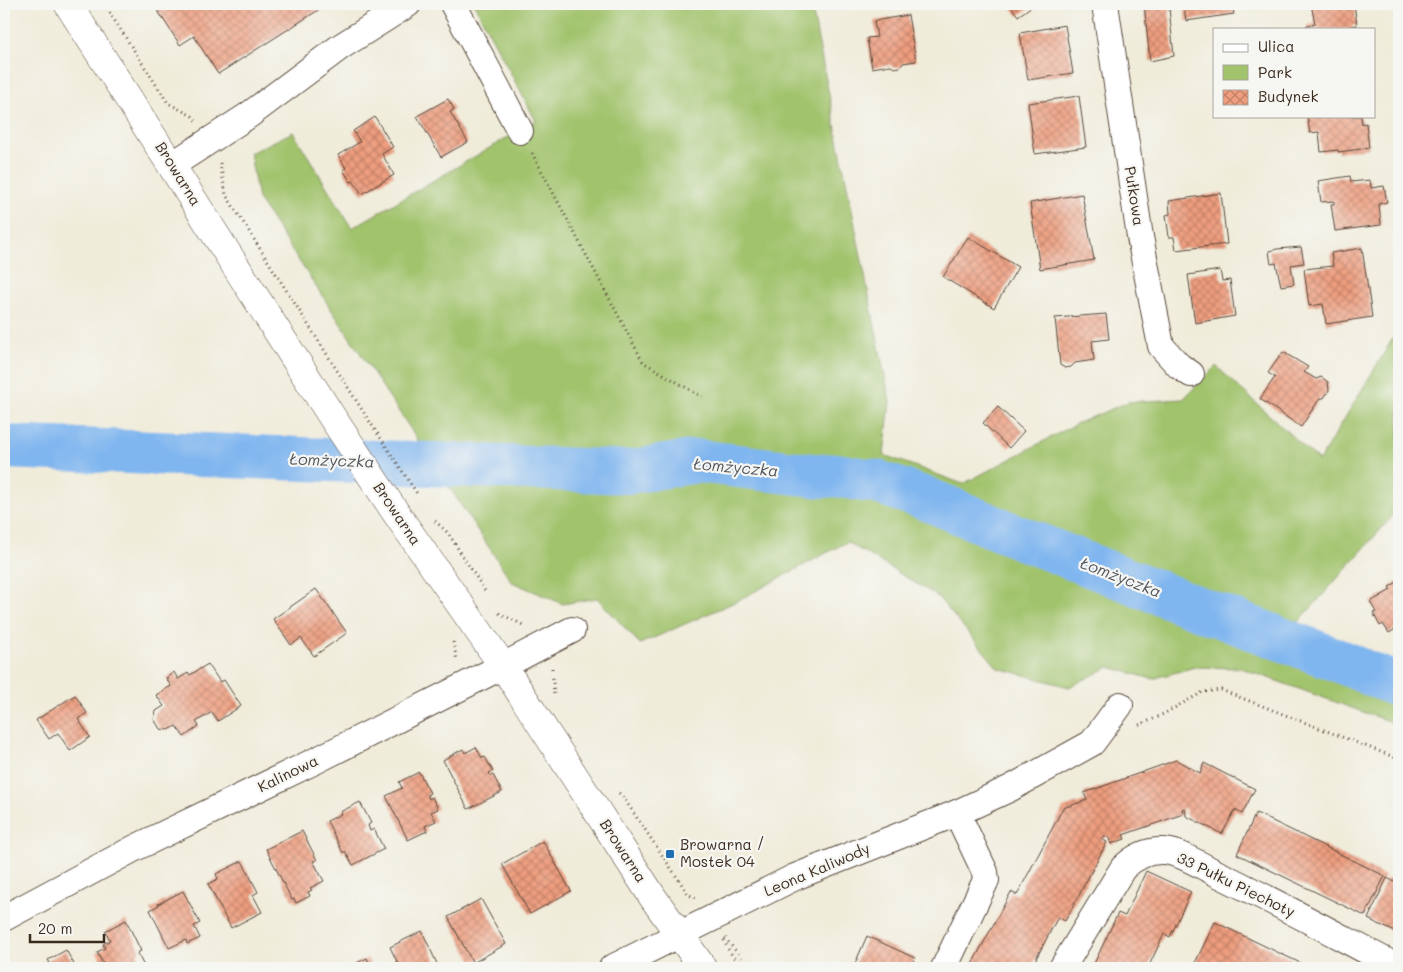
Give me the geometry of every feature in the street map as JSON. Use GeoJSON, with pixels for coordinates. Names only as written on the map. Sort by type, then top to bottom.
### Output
{"type":"FeatureCollection","features":[{"type":"Feature","properties":{"kind":"street","name":"Browarna"},"geometry":{"type":"LineString","coordinates":[[68,4],[334,420],[398,516],[503,666],[628,859],[703,968]]}},
{"type":"Feature","properties":{"kind":"street"},"geometry":{"type":"LineString","coordinates":[[172,165],[249,115],[340,47],[408,4]]}},
{"type":"Feature","properties":{"kind":"street"},"geometry":{"type":"LineString","coordinates":[[453,4],[520,131]]}},
{"type":"Feature","properties":{"kind":"street","name":"Pułkowa"},"geometry":{"type":"LineString","coordinates":[[1105,4],[1140,237],[1160,346],[1179,366],[1190,374]]}},
{"type":"Feature","properties":{"kind":"street","name":"Kalinowa"},"geometry":{"type":"LineString","coordinates":[[4,918],[135,848],[317,760],[572,630]]}},
{"type":"Feature","properties":{"kind":"street","name":"Leona Kaliwody"},"geometry":{"type":"LineString","coordinates":[[612,968],[679,934],[717,926],[795,877],[957,813],[1011,788],[1092,743],[1127,716]]}},
{"type":"Feature","properties":{"kind":"street"},"geometry":{"type":"LineString","coordinates":[[944,968],[986,880],[985,872],[957,813]]}},
{"type":"Feature","properties":{"kind":"street","name":"33 Pułku Piechoty"},"geometry":{"type":"LineString","coordinates":[[1062,968],[1123,868],[1130,861],[1148,852],[1165,851],[1188,859],[1399,968]]}},
{"type":"Feature","properties":{"kind":"path"},"geometry":{"type":"LineString","coordinates":[[104,4],[168,103],[192,116],[219,153],[226,195],[420,498]]}},
{"type":"Feature","properties":{"kind":"path"},"geometry":{"type":"LineString","coordinates":[[520,131],[643,362],[702,397]]}},
{"type":"Feature","properties":{"kind":"path"},"geometry":{"type":"LineString","coordinates":[[433,518],[448,534],[489,597]]}},
{"type":"Feature","properties":{"kind":"path"},"geometry":{"type":"LineString","coordinates":[[499,613],[527,627],[540,647],[552,666],[554,698]]}},
{"type":"Feature","properties":{"kind":"path"},"geometry":{"type":"LineString","coordinates":[[452,641],[457,660]]}},
{"type":"Feature","properties":{"kind":"path"},"geometry":{"type":"LineString","coordinates":[[1127,716],[1158,717],[1202,692],[1221,690],[1399,759]]}},
{"type":"Feature","properties":{"kind":"path"},"geometry":{"type":"LineString","coordinates":[[618,793],[625,800],[689,895],[701,900],[728,949],[741,968]]}},
{"type":"Feature","properties":{"kind":"path"},"geometry":{"type":"LineString","coordinates":[[717,926],[750,968]]}},
{"type":"Feature","properties":{"kind":"green space"},"geometry":{"type":"Polygon","coordinates":[[[474,4],[811,4],[890,402],[884,455],[963,484],[1078,423],[1128,402],[1183,399],[1216,366],[1319,461],[1399,328],[1399,509],[1295,626],[1399,669],[1399,725],[1241,668],[1195,667],[1152,679],[1109,667],[1069,687],[998,668],[937,596],[847,542],[737,601],[640,644],[597,598],[563,604],[512,582],[258,199],[250,153],[293,132],[352,228],[536,121],[474,4]]]}},
{"type":"Feature","properties":{"kind":"building"},"geometry":{"type":"Polygon","coordinates":[[[162,4],[328,4],[218,74],[194,36],[180,45],[156,8],[162,4]]]}},
{"type":"Feature","properties":{"kind":"building"},"geometry":{"type":"Polygon","coordinates":[[[1009,4],[1035,4],[1018,16],[1009,4]]]}},
{"type":"Feature","properties":{"kind":"building"},"geometry":{"type":"Polygon","coordinates":[[[1144,4],[1232,4],[1234,14],[1186,21],[1184,6],[1169,8],[1174,56],[1150,61],[1144,4]]]}},
{"type":"Feature","properties":{"kind":"building"},"geometry":{"type":"Polygon","coordinates":[[[1311,4],[1354,4],[1357,25],[1352,26],[1352,28],[1307,28],[1307,25],[1315,24],[1311,4]]]}},
{"type":"Feature","properties":{"kind":"building"},"geometry":{"type":"Polygon","coordinates":[[[908,15],[916,61],[903,63],[900,67],[894,68],[890,65],[872,68],[867,38],[877,37],[874,21],[908,15]]]}},
{"type":"Feature","properties":{"kind":"building"},"geometry":{"type":"Polygon","coordinates":[[[1065,25],[1073,73],[1028,80],[1020,33],[1065,25]]]}},
{"type":"Feature","properties":{"kind":"building"},"geometry":{"type":"Polygon","coordinates":[[[1079,96],[1086,147],[1035,154],[1028,103],[1079,96]]]}},
{"type":"Feature","properties":{"kind":"building"},"geometry":{"type":"Polygon","coordinates":[[[448,99],[454,109],[450,112],[468,142],[441,157],[417,116],[448,99]]]}},
{"type":"Feature","properties":{"kind":"building"},"geometry":{"type":"Polygon","coordinates":[[[375,117],[393,147],[382,154],[394,175],[362,194],[343,170],[346,168],[338,155],[360,142],[353,131],[375,117]]]}},
{"type":"Feature","properties":{"kind":"building"},"geometry":{"type":"Polygon","coordinates":[[[1307,118],[1361,118],[1362,124],[1366,123],[1369,148],[1321,152],[1319,132],[1310,133],[1307,118]]]}},
{"type":"Feature","properties":{"kind":"building"},"geometry":{"type":"Polygon","coordinates":[[[1350,176],[1351,182],[1370,180],[1371,188],[1384,186],[1387,202],[1379,204],[1381,225],[1335,231],[1331,204],[1334,204],[1334,201],[1321,202],[1318,181],[1350,176]]]}},
{"type":"Feature","properties":{"kind":"building"},"geometry":{"type":"Polygon","coordinates":[[[1221,193],[1227,244],[1176,250],[1174,237],[1169,237],[1166,215],[1170,214],[1169,201],[1221,193]]]}},
{"type":"Feature","properties":{"kind":"building"},"geometry":{"type":"Polygon","coordinates":[[[1082,194],[1094,260],[1040,269],[1030,203],[1082,194]]]}},
{"type":"Feature","properties":{"kind":"building"},"geometry":{"type":"Polygon","coordinates":[[[968,237],[1018,267],[994,308],[943,277],[968,237]]]}},
{"type":"Feature","properties":{"kind":"building"},"geometry":{"type":"Polygon","coordinates":[[[1301,247],[1304,263],[1291,265],[1294,284],[1281,286],[1276,263],[1271,264],[1269,251],[1301,247]]]}},
{"type":"Feature","properties":{"kind":"building"},"geometry":{"type":"Polygon","coordinates":[[[1362,248],[1372,317],[1326,324],[1323,304],[1309,306],[1304,269],[1333,266],[1331,253],[1362,248]]]}},
{"type":"Feature","properties":{"kind":"building"},"geometry":{"type":"Polygon","coordinates":[[[1220,270],[1222,281],[1230,280],[1235,316],[1195,323],[1188,275],[1220,270]]]}},
{"type":"Feature","properties":{"kind":"building"},"geometry":{"type":"Polygon","coordinates":[[[1106,314],[1109,339],[1092,341],[1094,360],[1075,363],[1071,367],[1065,368],[1060,365],[1055,318],[1106,314]]]}},
{"type":"Feature","properties":{"kind":"building"},"geometry":{"type":"Polygon","coordinates":[[[1283,352],[1308,367],[1304,372],[1316,379],[1321,377],[1328,382],[1329,390],[1324,398],[1320,398],[1301,427],[1260,399],[1275,377],[1268,373],[1283,352]]]}},
{"type":"Feature","properties":{"kind":"building"},"geometry":{"type":"Polygon","coordinates":[[[998,407],[1024,431],[1009,448],[983,423],[998,407]]]}},
{"type":"Feature","properties":{"kind":"building"},"geometry":{"type":"Polygon","coordinates":[[[1399,581],[1399,627],[1389,633],[1383,624],[1380,626],[1373,613],[1376,612],[1370,602],[1391,590],[1389,587],[1399,581]]]}},
{"type":"Feature","properties":{"kind":"building"},"geometry":{"type":"Polygon","coordinates":[[[316,589],[347,633],[314,656],[301,638],[291,645],[273,619],[316,589]]]}},
{"type":"Feature","properties":{"kind":"building"},"geometry":{"type":"Polygon","coordinates":[[[208,664],[220,682],[224,680],[241,706],[218,721],[212,712],[196,722],[199,726],[184,737],[176,726],[169,730],[160,729],[154,719],[156,711],[164,706],[156,695],[171,686],[166,678],[174,672],[178,679],[188,673],[190,675],[208,664]]]}},
{"type":"Feature","properties":{"kind":"building"},"geometry":{"type":"Polygon","coordinates":[[[75,695],[87,713],[78,719],[90,737],[70,751],[58,733],[49,739],[36,720],[75,695]]]}},
{"type":"Feature","properties":{"kind":"building"},"geometry":{"type":"Polygon","coordinates":[[[476,747],[482,758],[485,757],[493,771],[489,773],[491,776],[493,775],[502,792],[468,809],[443,760],[463,749],[465,753],[476,747]]]}},
{"type":"Feature","properties":{"kind":"building"},"geometry":{"type":"Polygon","coordinates":[[[1176,760],[1200,773],[1204,763],[1255,789],[1242,814],[1235,810],[1222,834],[1186,816],[1185,808],[1182,809],[1183,814],[1123,835],[1125,839],[1111,844],[1108,836],[1101,839],[1107,842],[1076,901],[1065,921],[1058,917],[1031,968],[970,968],[1011,892],[1017,895],[1063,808],[1087,800],[1084,793],[1176,760]]]}},
{"type":"Feature","properties":{"kind":"building"},"geometry":{"type":"Polygon","coordinates":[[[419,772],[430,793],[427,795],[429,799],[432,797],[438,809],[431,812],[436,821],[425,826],[427,831],[408,840],[386,796],[402,788],[399,782],[419,772]]]}},
{"type":"Feature","properties":{"kind":"building"},"geometry":{"type":"Polygon","coordinates":[[[360,802],[371,823],[368,825],[370,831],[374,829],[384,849],[353,865],[345,851],[343,853],[327,821],[360,802]]]}},
{"type":"Feature","properties":{"kind":"building"},"geometry":{"type":"Polygon","coordinates":[[[1256,813],[1385,876],[1365,916],[1237,854],[1256,813]]]}},
{"type":"Feature","properties":{"kind":"building"},"geometry":{"type":"Polygon","coordinates":[[[302,831],[317,860],[313,861],[324,881],[310,888],[312,890],[308,892],[310,896],[296,903],[294,899],[292,900],[266,849],[302,831]]]}},
{"type":"Feature","properties":{"kind":"building"},"geometry":{"type":"Polygon","coordinates":[[[543,841],[571,891],[530,914],[502,864],[543,841]]]}},
{"type":"Feature","properties":{"kind":"building"},"geometry":{"type":"Polygon","coordinates":[[[242,861],[258,892],[253,895],[262,912],[231,928],[208,884],[218,879],[216,874],[242,861]]]}},
{"type":"Feature","properties":{"kind":"building"},"geometry":{"type":"Polygon","coordinates":[[[1146,871],[1191,892],[1170,937],[1164,934],[1148,968],[1092,968],[1118,913],[1125,916],[1146,871]]]}},
{"type":"Feature","properties":{"kind":"building"},"geometry":{"type":"Polygon","coordinates":[[[1387,878],[1399,884],[1399,934],[1368,919],[1387,878]]]}},
{"type":"Feature","properties":{"kind":"building"},"geometry":{"type":"Polygon","coordinates":[[[183,891],[200,923],[194,926],[200,938],[187,944],[186,940],[169,948],[150,910],[183,891]]]}},
{"type":"Feature","properties":{"kind":"building"},"geometry":{"type":"Polygon","coordinates":[[[481,899],[506,944],[473,963],[448,917],[481,899]]]}},
{"type":"Feature","properties":{"kind":"building"},"geometry":{"type":"Polygon","coordinates":[[[126,920],[141,951],[137,953],[145,968],[105,968],[97,952],[105,948],[103,944],[110,940],[105,931],[126,920]]]}},
{"type":"Feature","properties":{"kind":"building"},"geometry":{"type":"Polygon","coordinates":[[[1215,922],[1311,968],[1202,968],[1194,965],[1215,922]]]}},
{"type":"Feature","properties":{"kind":"building"},"geometry":{"type":"Polygon","coordinates":[[[422,931],[439,968],[400,968],[390,947],[422,931]]]}},
{"type":"Feature","properties":{"kind":"building"},"geometry":{"type":"Polygon","coordinates":[[[867,936],[915,958],[910,968],[853,968],[867,936]]]}},
{"type":"Feature","properties":{"kind":"building"},"geometry":{"type":"Polygon","coordinates":[[[66,950],[76,968],[40,968],[50,963],[48,960],[66,950]]]}},
{"type":"Feature","properties":{"kind":"building"},"geometry":{"type":"Polygon","coordinates":[[[367,958],[372,968],[347,968],[367,958]]]}},
{"type":"Feature","properties":{"kind":"waterway","name":"Łomżyczka"},"geometry":{"type":"LineString","coordinates":[[4,447],[629,472],[697,461],[821,476],[836,475],[877,482],[927,499],[1016,536],[1193,606],[1335,659],[1399,686]]}},
{"type":"Feature","properties":{"kind":"place","name":"Browarna / Mostek 04"},"geometry":{"type":"Point","coordinates":[670,854]}}]}
